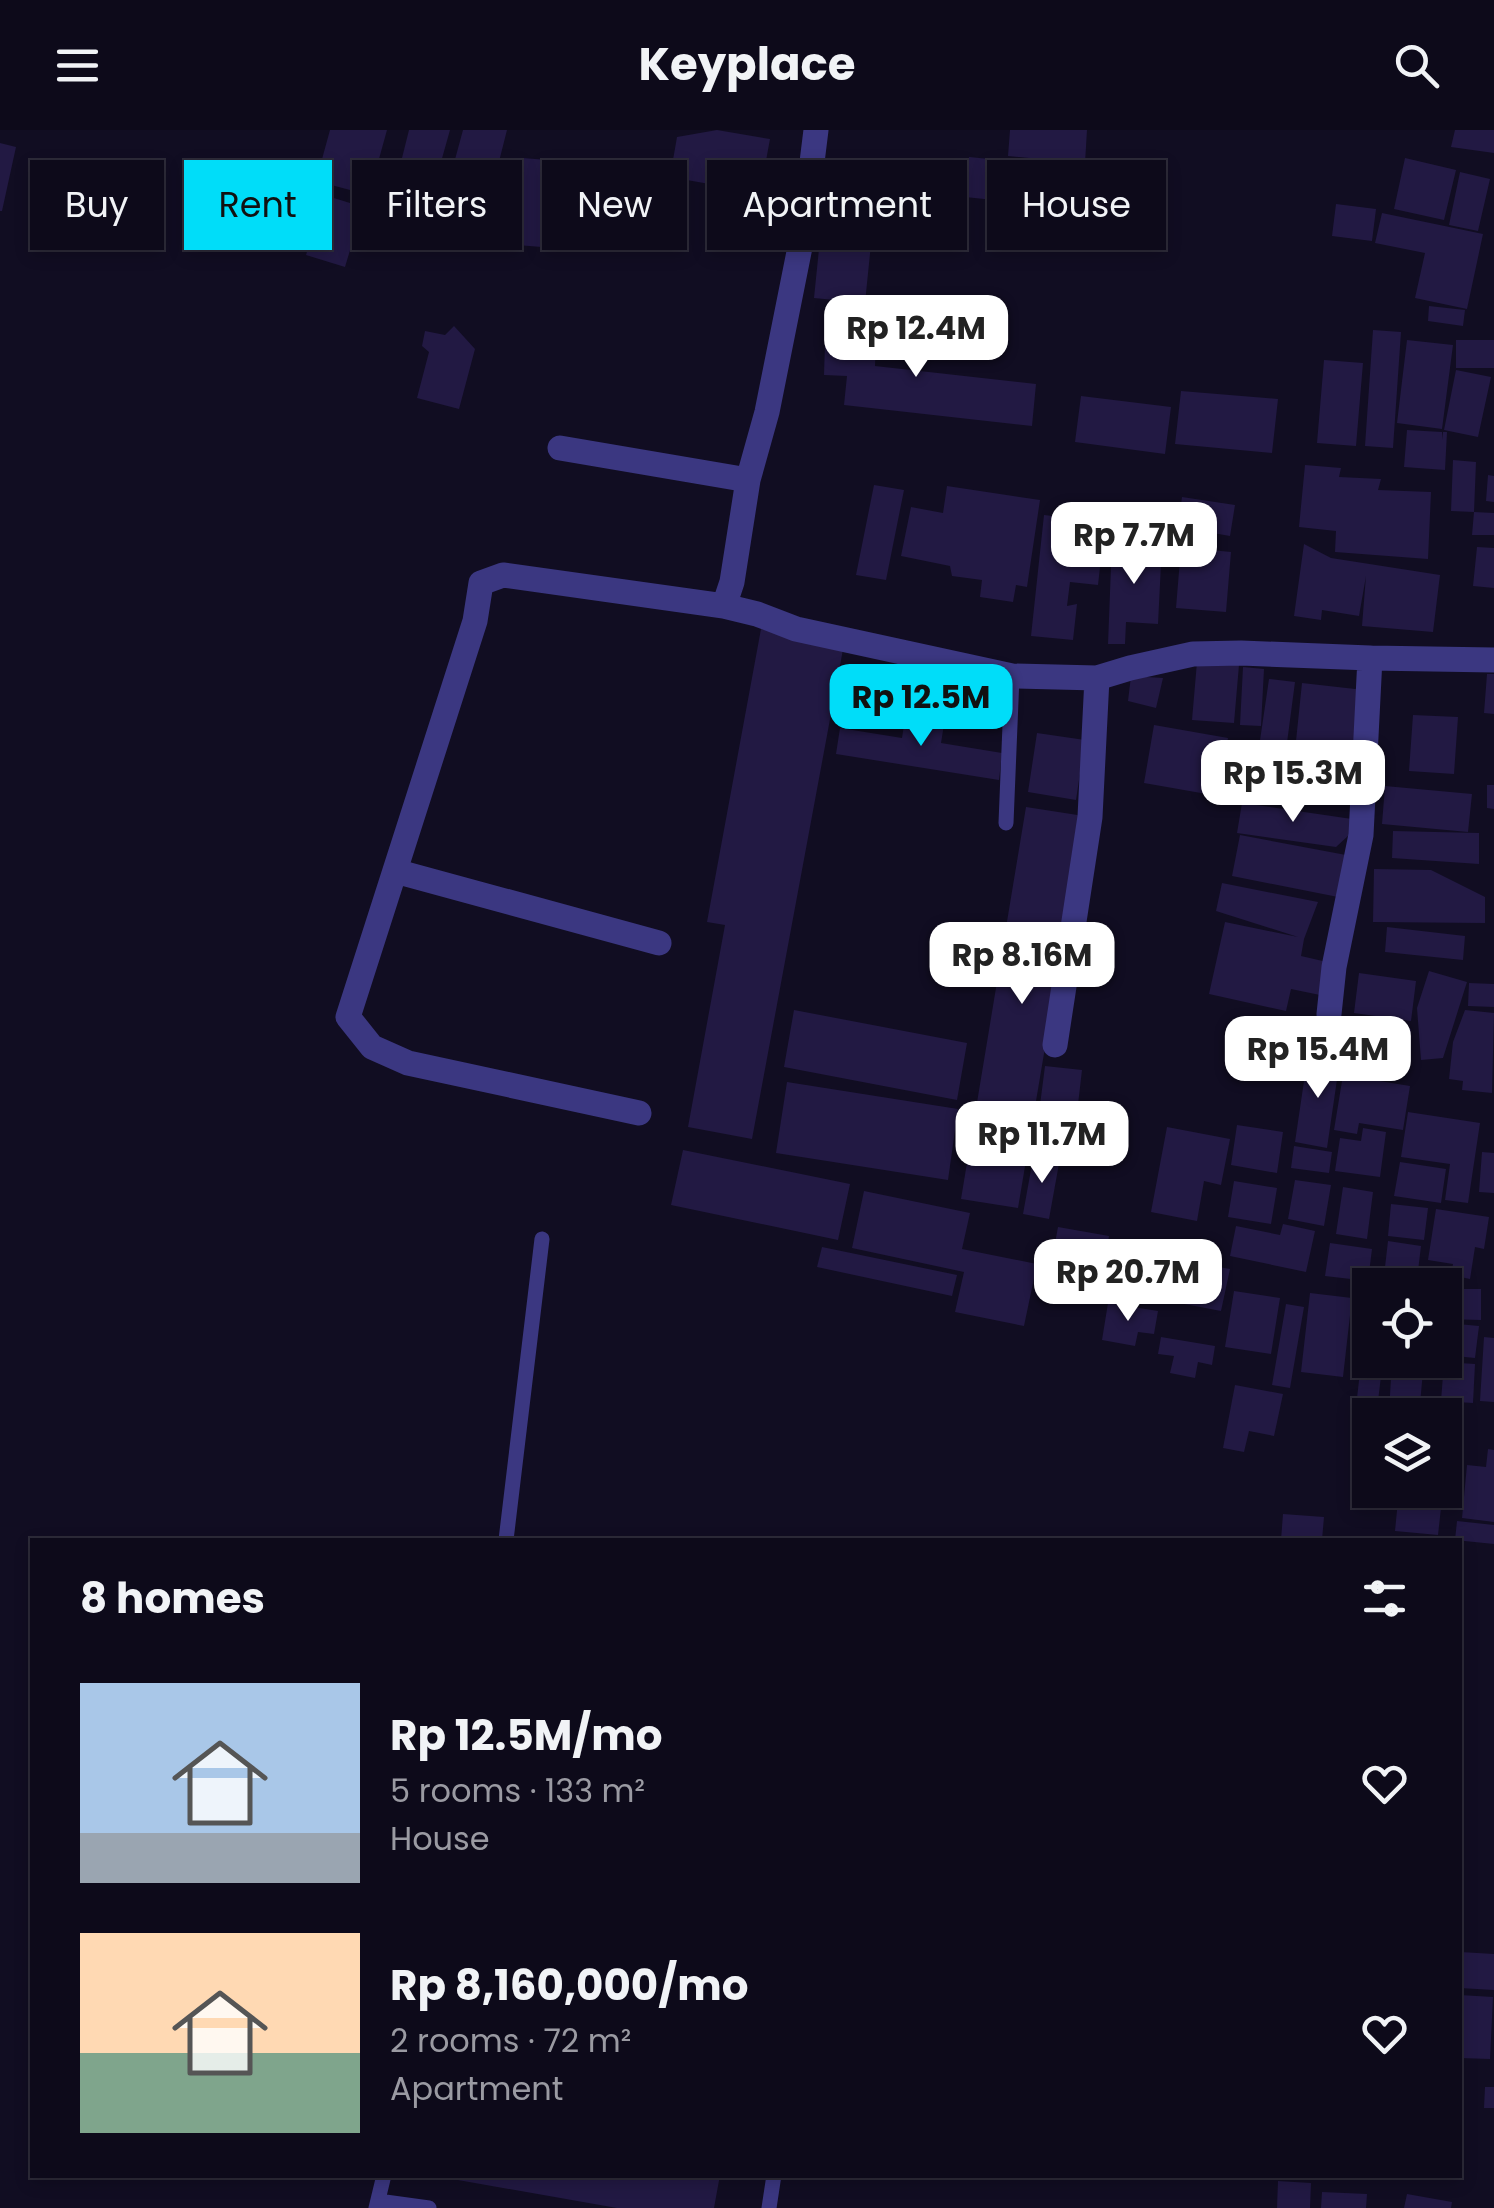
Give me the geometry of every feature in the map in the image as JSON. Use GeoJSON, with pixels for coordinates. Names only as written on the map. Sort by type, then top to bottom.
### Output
{"type":"FeatureCollection","features":[{"type":"Feature","properties":{"kind":"street"},"geometry":{"type":"LineString","coordinates":[[724,606],[804,226],[816,130]]}},
{"type":"Feature","properties":{"kind":"street"},"geometry":{"type":"LineString","coordinates":[[560,448],[748,480]]}},
{"type":"Feature","properties":{"kind":"street"},"geometry":{"type":"LineString","coordinates":[[639,1113],[408,1063],[372,1047],[348,1017],[475,621],[481,583],[503,575],[724,606],[796,629],[1012,676],[1097,678],[1193,654],[1240,652],[1494,660]]}},
{"type":"Feature","properties":{"kind":"street"},"geometry":{"type":"LineString","coordinates":[[1329,1014],[1334,968],[1361,835],[1370,658]]}},
{"type":"Feature","properties":{"kind":"street"},"geometry":{"type":"LineString","coordinates":[[1056,1046],[1090,818],[1097,678]]}},
{"type":"Feature","properties":{"kind":"street"},"geometry":{"type":"LineString","coordinates":[[396,871],[659,942]]}},
{"type":"Feature","properties":{"kind":"lane"},"geometry":{"type":"LineString","coordinates":[[1006,823],[1012,676]]}},
{"type":"Feature","properties":{"kind":"lane"},"geometry":{"type":"LineString","coordinates":[[506,1538],[542,1239]]}},
{"type":"Feature","properties":{"kind":"lane"},"geometry":{"type":"LineString","coordinates":[[383,2178],[376,2204],[429,2208]]}},
{"type":"Feature","properties":{"kind":"lane"},"geometry":{"type":"LineString","coordinates":[[769,2208],[774,2178]]}},
{"type":"Feature","properties":{"kind":"building"},"geometry":{"type":"Polygon","coordinates":[[[330,130],[387,130],[379,160],[352,160],[352,191],[332,185],[332,160],[322,160],[330,130]]]}},
{"type":"Feature","properties":{"kind":"building"},"geometry":{"type":"Polygon","coordinates":[[[409,130],[450,130],[442,160],[402,160],[409,130]]]}},
{"type":"Feature","properties":{"kind":"building"},"geometry":{"type":"Polygon","coordinates":[[[463,130],[507,130],[499,160],[455,160],[463,130]]]}},
{"type":"Feature","properties":{"kind":"building"},"geometry":{"type":"Polygon","coordinates":[[[717,130],[770,139],[766,160],[707,160],[707,184],[687,180],[687,160],[673,160],[677,137],[717,130]]]}},
{"type":"Feature","properties":{"kind":"building"},"geometry":{"type":"Polygon","coordinates":[[[1010,130],[1087,130],[1085,160],[1008,156],[1010,130]]]}},
{"type":"Feature","properties":{"kind":"building"},"geometry":{"type":"Polygon","coordinates":[[[1455,130],[1494,130],[1494,153],[1451,147],[1455,130]]]}},
{"type":"Feature","properties":{"kind":"building"},"geometry":{"type":"Polygon","coordinates":[[[0,143],[16,147],[2,211],[0,211],[0,143]]]}},
{"type":"Feature","properties":{"kind":"building"},"geometry":{"type":"Polygon","coordinates":[[[969,157],[999,160],[987,160],[987,199],[967,197],[969,157]]]}},
{"type":"Feature","properties":{"kind":"building"},"geometry":{"type":"Polygon","coordinates":[[[523,158],[548,160],[542,160],[542,247],[522,245],[523,158]]]}},
{"type":"Feature","properties":{"kind":"building"},"geometry":{"type":"Polygon","coordinates":[[[1405,158],[1456,170],[1444,220],[1394,209],[1405,158]]]}},
{"type":"Feature","properties":{"kind":"building"},"geometry":{"type":"Polygon","coordinates":[[[1460,172],[1490,179],[1478,231],[1449,225],[1460,172]]]}},
{"type":"Feature","properties":{"kind":"building"},"geometry":{"type":"Polygon","coordinates":[[[332,197],[352,204],[352,244],[345,267],[306,255],[308,250],[332,250],[332,197]]]}},
{"type":"Feature","properties":{"kind":"building"},"geometry":{"type":"Polygon","coordinates":[[[1336,204],[1376,209],[1372,241],[1332,236],[1336,204]]]}},
{"type":"Feature","properties":{"kind":"building"},"geometry":{"type":"Polygon","coordinates":[[[1382,213],[1483,234],[1467,309],[1415,298],[1425,253],[1375,243],[1382,213]]]}},
{"type":"Feature","properties":{"kind":"building"},"geometry":{"type":"Polygon","coordinates":[[[819,250],[870,250],[865,303],[814,298],[819,250]]]}},
{"type":"Feature","properties":{"kind":"building"},"geometry":{"type":"Polygon","coordinates":[[[1429,306],[1465,310],[1463,326],[1428,321],[1429,306]]]}},
{"type":"Feature","properties":{"kind":"building"},"geometry":{"type":"Polygon","coordinates":[[[826,311],[877,313],[875,366],[1036,384],[1032,426],[844,405],[847,376],[824,375],[826,311]]]}},
{"type":"Feature","properties":{"kind":"building"},"geometry":{"type":"Polygon","coordinates":[[[454,326],[475,349],[459,409],[417,398],[429,352],[422,346],[425,331],[445,335],[454,326]]]}},
{"type":"Feature","properties":{"kind":"building"},"geometry":{"type":"Polygon","coordinates":[[[1373,330],[1401,332],[1393,448],[1365,446],[1373,330]]]}},
{"type":"Feature","properties":{"kind":"building"},"geometry":{"type":"Polygon","coordinates":[[[1407,340],[1453,345],[1442,429],[1397,423],[1407,340]]]}},
{"type":"Feature","properties":{"kind":"building"},"geometry":{"type":"Polygon","coordinates":[[[1456,340],[1494,340],[1494,368],[1456,368],[1456,340]]]}},
{"type":"Feature","properties":{"kind":"building"},"geometry":{"type":"Polygon","coordinates":[[[1324,360],[1363,363],[1356,446],[1317,443],[1324,360]]]}},
{"type":"Feature","properties":{"kind":"building"},"geometry":{"type":"Polygon","coordinates":[[[1456,370],[1491,377],[1478,437],[1444,430],[1456,370]]]}},
{"type":"Feature","properties":{"kind":"building"},"geometry":{"type":"Polygon","coordinates":[[[1181,391],[1278,399],[1272,453],[1175,444],[1181,391]]]}},
{"type":"Feature","properties":{"kind":"building"},"geometry":{"type":"Polygon","coordinates":[[[1081,396],[1171,407],[1165,454],[1075,442],[1081,396]]]}},
{"type":"Feature","properties":{"kind":"building"},"geometry":{"type":"Polygon","coordinates":[[[1407,430],[1442,432],[1442,440],[1443,432],[1447,432],[1445,470],[1404,467],[1407,430]]]}},
{"type":"Feature","properties":{"kind":"building"},"geometry":{"type":"Polygon","coordinates":[[[1453,460],[1476,462],[1474,512],[1451,511],[1453,460]]]}},
{"type":"Feature","properties":{"kind":"building"},"geometry":{"type":"Polygon","coordinates":[[[1305,465],[1341,468],[1339,477],[1381,479],[1378,490],[1431,492],[1428,559],[1335,552],[1336,531],[1299,527],[1305,465]]]}},
{"type":"Feature","properties":{"kind":"building"},"geometry":{"type":"Polygon","coordinates":[[[1488,475],[1494,476],[1494,502],[1486,501],[1488,475]]]}},
{"type":"Feature","properties":{"kind":"building"},"geometry":{"type":"Polygon","coordinates":[[[874,485],[904,490],[886,580],[856,575],[874,485]]]}},
{"type":"Feature","properties":{"kind":"building"},"geometry":{"type":"Polygon","coordinates":[[[947,486],[1040,500],[1027,587],[1016,585],[1013,602],[980,597],[982,580],[952,576],[950,566],[901,556],[911,507],[943,513],[947,486]]]}},
{"type":"Feature","properties":{"kind":"building"},"geometry":{"type":"Polygon","coordinates":[[[1182,497],[1235,505],[1230,536],[1178,527],[1182,497]]]}},
{"type":"Feature","properties":{"kind":"building"},"geometry":{"type":"Polygon","coordinates":[[[1474,512],[1494,513],[1494,535],[1472,535],[1474,512]]]}},
{"type":"Feature","properties":{"kind":"building"},"geometry":{"type":"Polygon","coordinates":[[[1044,515],[1105,522],[1098,585],[1070,582],[1067,606],[1077,604],[1073,640],[1031,636],[1044,515]]]}},
{"type":"Feature","properties":{"kind":"building"},"geometry":{"type":"Polygon","coordinates":[[[1112,541],[1162,544],[1158,624],[1126,622],[1125,644],[1108,644],[1112,541]]]}},
{"type":"Feature","properties":{"kind":"building"},"geometry":{"type":"Polygon","coordinates":[[[1304,544],[1331,558],[1440,575],[1433,632],[1362,626],[1366,576],[1359,616],[1322,610],[1321,620],[1294,616],[1304,544]]]}},
{"type":"Feature","properties":{"kind":"building"},"geometry":{"type":"Polygon","coordinates":[[[1181,547],[1231,552],[1226,612],[1176,608],[1181,547]]]}},
{"type":"Feature","properties":{"kind":"building"},"geometry":{"type":"Polygon","coordinates":[[[1477,547],[1494,548],[1494,588],[1473,586],[1477,547]]]}},
{"type":"Feature","properties":{"kind":"building"},"geometry":{"type":"Polygon","coordinates":[[[761,629],[844,644],[752,1139],[688,1127],[725,925],[707,922],[761,629]]]}},
{"type":"Feature","properties":{"kind":"building"},"geometry":{"type":"Polygon","coordinates":[[[1197,662],[1239,665],[1234,723],[1192,720],[1197,662]]]}},
{"type":"Feature","properties":{"kind":"building"},"geometry":{"type":"Polygon","coordinates":[[[1243,667],[1264,669],[1261,726],[1240,725],[1243,667]]]}},
{"type":"Feature","properties":{"kind":"building"},"geometry":{"type":"Polygon","coordinates":[[[1487,674],[1494,674],[1494,714],[1484,713],[1487,674]]]}},
{"type":"Feature","properties":{"kind":"building"},"geometry":{"type":"Polygon","coordinates":[[[1131,676],[1163,678],[1156,708],[1128,701],[1131,676]]]}},
{"type":"Feature","properties":{"kind":"building"},"geometry":{"type":"Polygon","coordinates":[[[1269,679],[1295,682],[1285,758],[1258,754],[1269,679]]]}},
{"type":"Feature","properties":{"kind":"building"},"geometry":{"type":"Polygon","coordinates":[[[1302,683],[1364,690],[1357,754],[1336,751],[1334,741],[1323,740],[1317,752],[1296,741],[1302,683]]]}},
{"type":"Feature","properties":{"kind":"building"},"geometry":{"type":"Polygon","coordinates":[[[906,712],[945,718],[941,743],[1002,753],[999,780],[836,754],[840,728],[902,738],[906,712]]]}},
{"type":"Feature","properties":{"kind":"building"},"geometry":{"type":"Polygon","coordinates":[[[1413,715],[1458,717],[1454,774],[1409,771],[1413,715]]]}},
{"type":"Feature","properties":{"kind":"building"},"geometry":{"type":"Polygon","coordinates":[[[1154,725],[1228,738],[1218,796],[1144,783],[1154,725]]]}},
{"type":"Feature","properties":{"kind":"building"},"geometry":{"type":"Polygon","coordinates":[[[1037,733],[1085,740],[1076,800],[1028,792],[1037,733]]]}},
{"type":"Feature","properties":{"kind":"building"},"geometry":{"type":"Polygon","coordinates":[[[1487,785],[1494,785],[1494,809],[1487,808],[1487,785]]]}},
{"type":"Feature","properties":{"kind":"building"},"geometry":{"type":"Polygon","coordinates":[[[1385,786],[1472,794],[1468,832],[1382,824],[1385,786]]]}},
{"type":"Feature","properties":{"kind":"building"},"geometry":{"type":"Polygon","coordinates":[[[1242,803],[1352,819],[1349,835],[1336,847],[1237,833],[1242,803]]]}},
{"type":"Feature","properties":{"kind":"building"},"geometry":{"type":"Polygon","coordinates":[[[1026,807],[1084,816],[1018,1208],[961,1199],[1026,807]]]}},
{"type":"Feature","properties":{"kind":"building"},"geometry":{"type":"Polygon","coordinates":[[[1393,831],[1479,833],[1479,864],[1392,858],[1393,831]]]}},
{"type":"Feature","properties":{"kind":"building"},"geometry":{"type":"Polygon","coordinates":[[[1240,835],[1346,855],[1338,897],[1232,876],[1240,835]]]}},
{"type":"Feature","properties":{"kind":"building"},"geometry":{"type":"Polygon","coordinates":[[[1374,869],[1431,870],[1485,897],[1485,923],[1373,922],[1374,869]]]}},
{"type":"Feature","properties":{"kind":"building"},"geometry":{"type":"Polygon","coordinates":[[[1222,883],[1318,902],[1301,956],[1327,962],[1320,995],[1291,989],[1286,1011],[1209,994],[1225,922],[1298,937],[1216,911],[1222,883]]]}},
{"type":"Feature","properties":{"kind":"building"},"geometry":{"type":"Polygon","coordinates":[[[1387,927],[1465,936],[1463,960],[1385,952],[1387,927]]]}},
{"type":"Feature","properties":{"kind":"building"},"geometry":{"type":"Polygon","coordinates":[[[1429,971],[1467,982],[1443,1058],[1421,1060],[1417,1008],[1429,971]]]}},
{"type":"Feature","properties":{"kind":"building"},"geometry":{"type":"Polygon","coordinates":[[[1359,973],[1416,981],[1411,1021],[1354,1013],[1359,973]]]}},
{"type":"Feature","properties":{"kind":"building"},"geometry":{"type":"Polygon","coordinates":[[[1469,983],[1494,984],[1494,1007],[1468,1006],[1469,983]]]}},
{"type":"Feature","properties":{"kind":"building"},"geometry":{"type":"Polygon","coordinates":[[[794,1010],[967,1043],[957,1100],[784,1067],[794,1010]]]}},
{"type":"Feature","properties":{"kind":"building"},"geometry":{"type":"Polygon","coordinates":[[[1465,1010],[1494,1013],[1492,1093],[1462,1090],[1463,1081],[1449,1079],[1453,1042],[1465,1010]]]}},
{"type":"Feature","properties":{"kind":"building"},"geometry":{"type":"Polygon","coordinates":[[[1376,1025],[1411,1029],[1405,1070],[1371,1066],[1376,1025]]]}},
{"type":"Feature","properties":{"kind":"building"},"geometry":{"type":"Polygon","coordinates":[[[1308,1054],[1340,1059],[1327,1148],[1295,1142],[1308,1054]]]}},
{"type":"Feature","properties":{"kind":"building"},"geometry":{"type":"Polygon","coordinates":[[[1045,1066],[1082,1070],[1073,1148],[1035,1144],[1045,1066]]]}},
{"type":"Feature","properties":{"kind":"building"},"geometry":{"type":"Polygon","coordinates":[[[1343,1075],[1410,1086],[1403,1130],[1359,1123],[1357,1134],[1334,1130],[1343,1075]]]}},
{"type":"Feature","properties":{"kind":"building"},"geometry":{"type":"Polygon","coordinates":[[[787,1082],[958,1109],[948,1180],[776,1153],[787,1082]]]}},
{"type":"Feature","properties":{"kind":"building"},"geometry":{"type":"Polygon","coordinates":[[[1408,1112],[1480,1123],[1468,1203],[1445,1200],[1450,1164],[1401,1157],[1408,1112]]]}},
{"type":"Feature","properties":{"kind":"building"},"geometry":{"type":"Polygon","coordinates":[[[1237,1125],[1283,1132],[1277,1173],[1231,1165],[1237,1125]]]}},
{"type":"Feature","properties":{"kind":"building"},"geometry":{"type":"Polygon","coordinates":[[[1167,1127],[1230,1139],[1221,1185],[1204,1181],[1197,1221],[1151,1212],[1167,1127]]]}},
{"type":"Feature","properties":{"kind":"building"},"geometry":{"type":"Polygon","coordinates":[[[1363,1128],[1386,1132],[1380,1177],[1335,1171],[1340,1138],[1361,1141],[1363,1128]]]}},
{"type":"Feature","properties":{"kind":"building"},"geometry":{"type":"Polygon","coordinates":[[[1294,1146],[1332,1152],[1329,1173],[1291,1168],[1294,1146]]]}},
{"type":"Feature","properties":{"kind":"building"},"geometry":{"type":"Polygon","coordinates":[[[683,1150],[850,1184],[838,1240],[671,1205],[683,1150]]]}},
{"type":"Feature","properties":{"kind":"building"},"geometry":{"type":"Polygon","coordinates":[[[1482,1152],[1494,1153],[1494,1193],[1479,1192],[1482,1152]]]}},
{"type":"Feature","properties":{"kind":"building"},"geometry":{"type":"Polygon","coordinates":[[[1034,1153],[1060,1158],[1049,1219],[1023,1214],[1034,1153]]]}},
{"type":"Feature","properties":{"kind":"building"},"geometry":{"type":"Polygon","coordinates":[[[1400,1162],[1446,1169],[1441,1203],[1394,1196],[1400,1162]]]}},
{"type":"Feature","properties":{"kind":"building"},"geometry":{"type":"Polygon","coordinates":[[[1295,1180],[1331,1185],[1324,1226],[1288,1219],[1295,1180]]]}},
{"type":"Feature","properties":{"kind":"building"},"geometry":{"type":"Polygon","coordinates":[[[1234,1181],[1277,1188],[1271,1224],[1228,1217],[1234,1181]]]}},
{"type":"Feature","properties":{"kind":"building"},"geometry":{"type":"Polygon","coordinates":[[[1343,1187],[1373,1192],[1367,1239],[1336,1234],[1343,1187]]]}},
{"type":"Feature","properties":{"kind":"building"},"geometry":{"type":"Polygon","coordinates":[[[864,1191],[970,1213],[962,1249],[1037,1264],[1024,1326],[955,1312],[964,1272],[852,1248],[864,1191]]]}},
{"type":"Feature","properties":{"kind":"building"},"geometry":{"type":"Polygon","coordinates":[[[1391,1204],[1428,1208],[1424,1240],[1388,1236],[1391,1204]]]}},
{"type":"Feature","properties":{"kind":"building"},"geometry":{"type":"Polygon","coordinates":[[[1436,1209],[1489,1217],[1484,1249],[1475,1247],[1470,1279],[1462,1277],[1462,1268],[1428,1260],[1436,1209]]]}},
{"type":"Feature","properties":{"kind":"building"},"geometry":{"type":"Polygon","coordinates":[[[1283,1224],[1315,1231],[1306,1272],[1230,1256],[1236,1226],[1280,1235],[1283,1224]]]}},
{"type":"Feature","properties":{"kind":"building"},"geometry":{"type":"Polygon","coordinates":[[[1058,1227],[1109,1236],[1105,1263],[1053,1254],[1058,1227]]]}},
{"type":"Feature","properties":{"kind":"building"},"geometry":{"type":"Polygon","coordinates":[[[1388,1241],[1421,1246],[1418,1268],[1385,1267],[1388,1241]]]}},
{"type":"Feature","properties":{"kind":"building"},"geometry":{"type":"Polygon","coordinates":[[[1330,1243],[1372,1249],[1370,1268],[1352,1268],[1352,1279],[1325,1276],[1330,1243]]]}},
{"type":"Feature","properties":{"kind":"building"},"geometry":{"type":"Polygon","coordinates":[[[822,1247],[957,1275],[952,1296],[817,1267],[822,1247]]]}},
{"type":"Feature","properties":{"kind":"building"},"geometry":{"type":"Polygon","coordinates":[[[1121,1256],[1170,1268],[1161,1302],[1112,1290],[1121,1256]]]}},
{"type":"Feature","properties":{"kind":"building"},"geometry":{"type":"Polygon","coordinates":[[[1186,1261],[1230,1269],[1221,1311],[1179,1303],[1186,1261]]]}},
{"type":"Feature","properties":{"kind":"building"},"geometry":{"type":"Polygon","coordinates":[[[1462,1289],[1481,1289],[1481,1320],[1462,1319],[1462,1289]]]}},
{"type":"Feature","properties":{"kind":"building"},"geometry":{"type":"Polygon","coordinates":[[[1234,1291],[1280,1298],[1271,1354],[1225,1347],[1234,1291]]]}},
{"type":"Feature","properties":{"kind":"building"},"geometry":{"type":"Polygon","coordinates":[[[1310,1293],[1352,1298],[1343,1377],[1301,1372],[1310,1293]]]}},
{"type":"Feature","properties":{"kind":"building"},"geometry":{"type":"Polygon","coordinates":[[[1108,1303],[1158,1311],[1154,1334],[1138,1332],[1135,1346],[1102,1340],[1108,1303]]]}},
{"type":"Feature","properties":{"kind":"building"},"geometry":{"type":"Polygon","coordinates":[[[1286,1304],[1304,1307],[1290,1388],[1272,1385],[1286,1304]]]}},
{"type":"Feature","properties":{"kind":"building"},"geometry":{"type":"Polygon","coordinates":[[[1462,1324],[1479,1326],[1475,1358],[1462,1357],[1462,1324]]]}},
{"type":"Feature","properties":{"kind":"building"},"geometry":{"type":"Polygon","coordinates":[[[1161,1337],[1215,1346],[1212,1365],[1198,1362],[1195,1378],[1170,1373],[1174,1356],[1158,1354],[1161,1337]]]}},
{"type":"Feature","properties":{"kind":"building"},"geometry":{"type":"Polygon","coordinates":[[[1484,1337],[1494,1338],[1494,1402],[1480,1401],[1484,1337]]]}},
{"type":"Feature","properties":{"kind":"building"},"geometry":{"type":"Polygon","coordinates":[[[1462,1363],[1475,1364],[1473,1403],[1462,1402],[1462,1398],[1441,1398],[1443,1378],[1462,1378],[1462,1363]]]}},
{"type":"Feature","properties":{"kind":"building"},"geometry":{"type":"Polygon","coordinates":[[[1359,1378],[1381,1378],[1378,1398],[1357,1398],[1359,1378]]]}},
{"type":"Feature","properties":{"kind":"building"},"geometry":{"type":"Polygon","coordinates":[[[1391,1378],[1422,1378],[1421,1398],[1390,1398],[1391,1378]]]}},
{"type":"Feature","properties":{"kind":"building"},"geometry":{"type":"Polygon","coordinates":[[[1235,1385],[1283,1394],[1274,1436],[1249,1431],[1244,1452],[1223,1448],[1235,1385]]]}},
{"type":"Feature","properties":{"kind":"building"},"geometry":{"type":"Polygon","coordinates":[[[1488,1449],[1494,1450],[1494,1522],[1462,1518],[1467,1465],[1486,1467],[1488,1449]]]}},
{"type":"Feature","properties":{"kind":"building"},"geometry":{"type":"Polygon","coordinates":[[[1397,1508],[1441,1508],[1438,1535],[1395,1531],[1397,1508]]]}},
{"type":"Feature","properties":{"kind":"building"},"geometry":{"type":"Polygon","coordinates":[[[1283,1514],[1324,1517],[1322,1538],[1281,1538],[1283,1514]]]}},
{"type":"Feature","properties":{"kind":"building"},"geometry":{"type":"Polygon","coordinates":[[[1457,1521],[1494,1525],[1494,1544],[1455,1538],[1457,1521]]]}},
{"type":"Feature","properties":{"kind":"building"},"geometry":{"type":"Polygon","coordinates":[[[1462,1952],[1494,1954],[1494,1990],[1462,1988],[1462,1952]]]}},
{"type":"Feature","properties":{"kind":"building"},"geometry":{"type":"Polygon","coordinates":[[[1462,1995],[1493,1997],[1490,2059],[1462,2058],[1462,1995]]]}},
{"type":"Feature","properties":{"kind":"building"},"geometry":{"type":"Polygon","coordinates":[[[1485,2087],[1494,2087],[1494,2108],[1484,2108],[1485,2087]]]}},
{"type":"Feature","properties":{"kind":"building"},"geometry":{"type":"Polygon","coordinates":[[[447,2178],[719,2178],[714,2208],[617,2208],[447,2178]]]}},
{"type":"Feature","properties":{"kind":"building"},"geometry":{"type":"Polygon","coordinates":[[[1278,2181],[1311,2183],[1310,2208],[1277,2208],[1278,2181]]]}},
{"type":"Feature","properties":{"kind":"building"},"geometry":{"type":"Polygon","coordinates":[[[1322,2192],[1367,2194],[1366,2208],[1321,2208],[1322,2192]]]}},
{"type":"Feature","properties":{"kind":"building"},"geometry":{"type":"Polygon","coordinates":[[[1407,2194],[1452,2202],[1451,2208],[1404,2208],[1407,2194]]]}}]}
